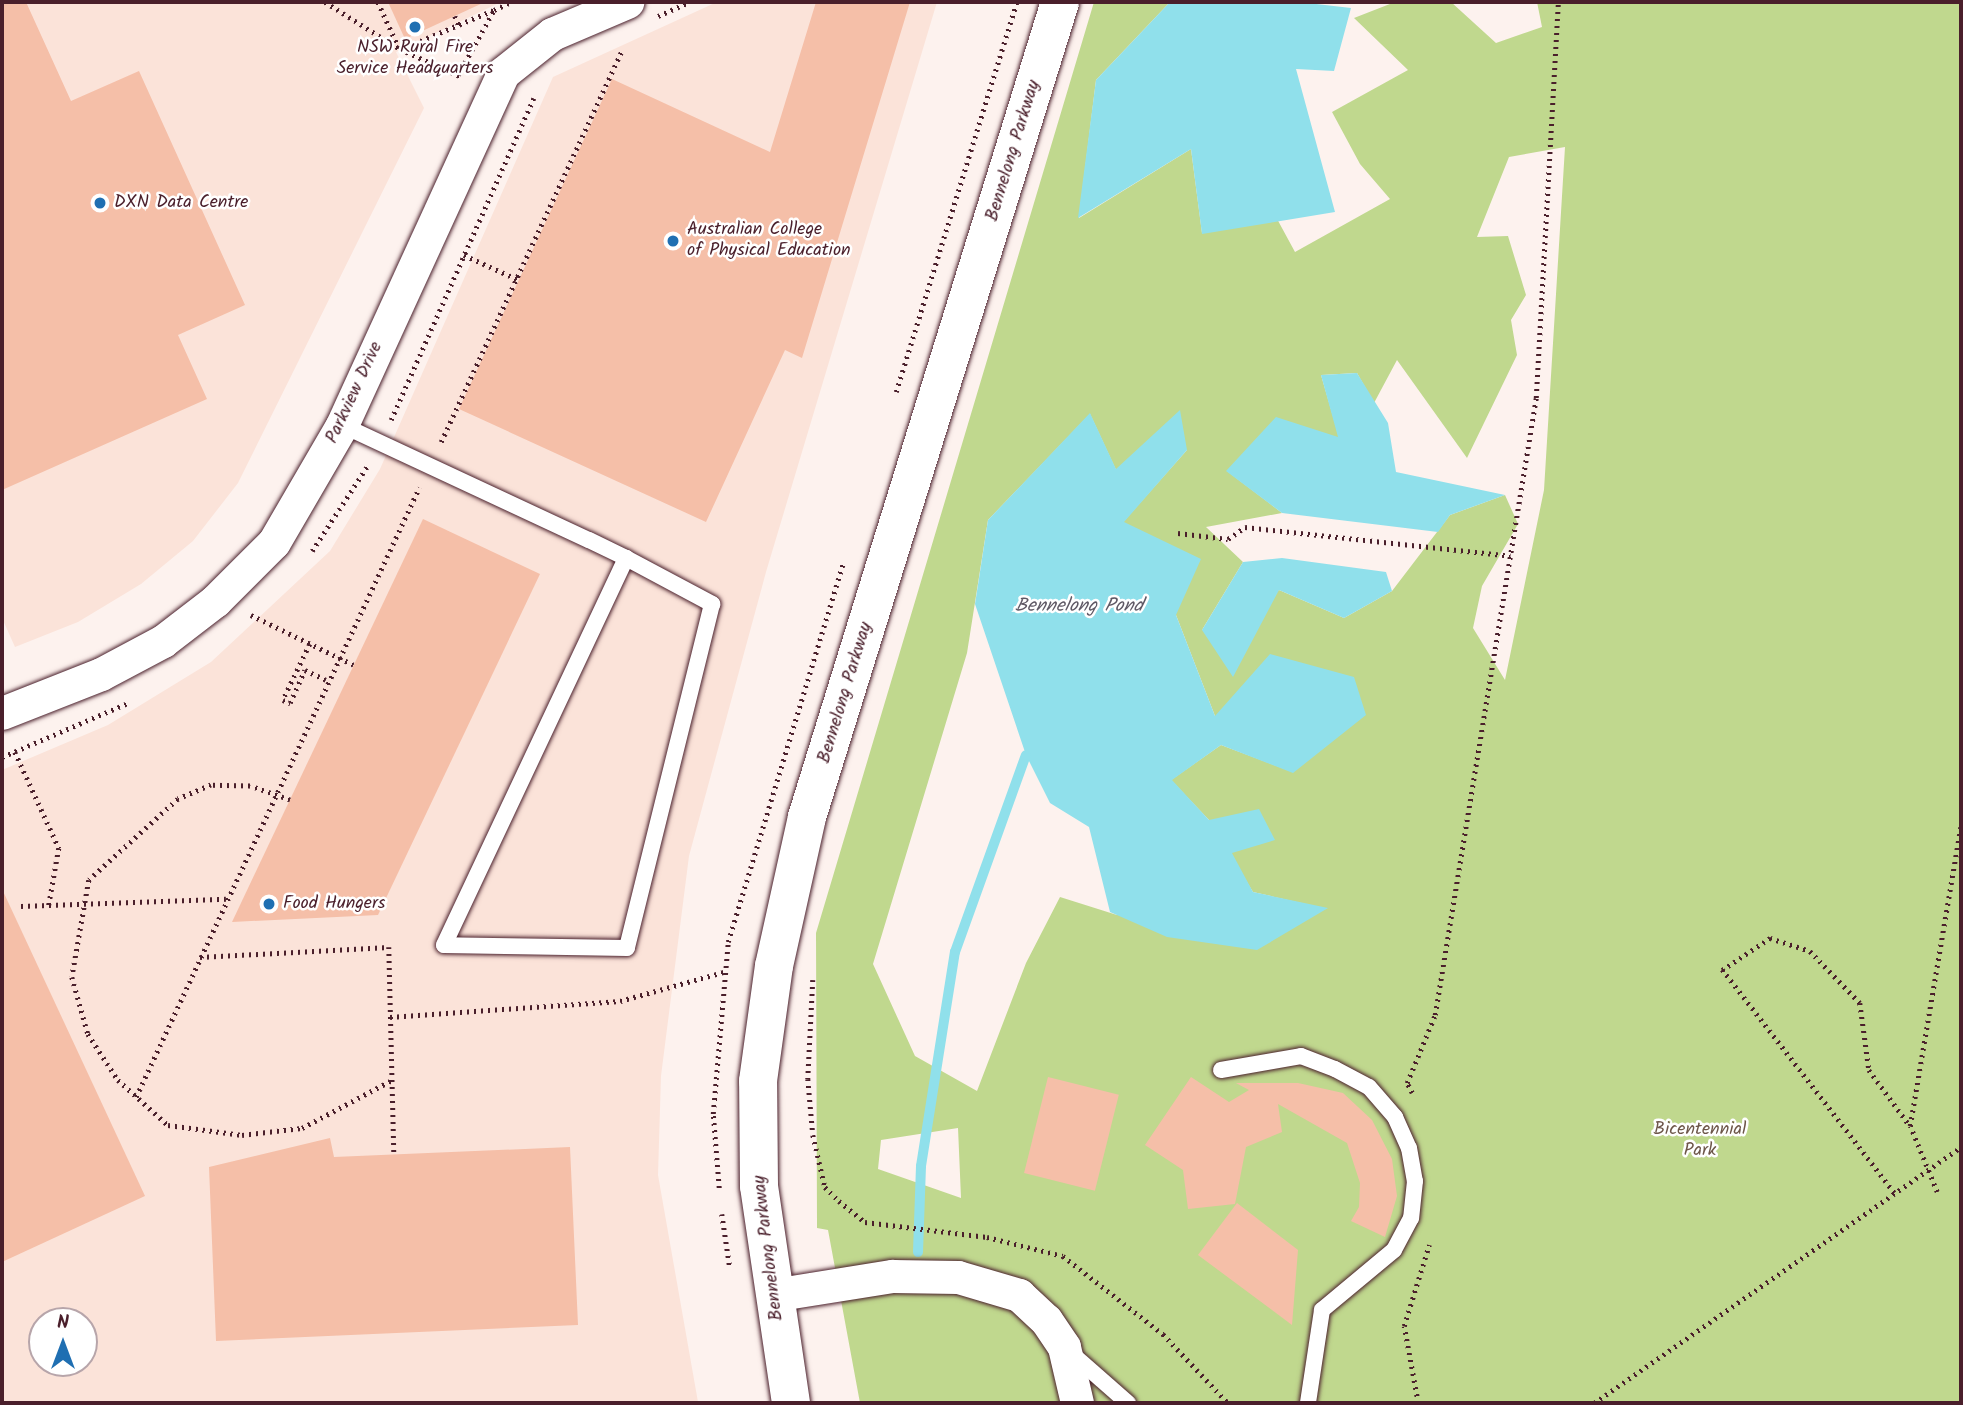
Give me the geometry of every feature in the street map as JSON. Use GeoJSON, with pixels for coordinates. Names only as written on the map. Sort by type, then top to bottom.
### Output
{"type":"FeatureCollection","features":[{"type":"Feature","properties":{"kind":"street","name":"Parkview Drive"},"geometry":{"type":"LineString","coordinates":[[2,713],[101,674],[163,640],[215,601],[274,542],[342,425],[503,73],[552,34],[626,2]]}},
{"type":"Feature","properties":{"kind":"street","name":"Bennelong Parkway"},"geometry":{"type":"LineString","coordinates":[[790,1403],[773,1295],[760,1185],[758,1081],[780,939],[807,817],[1060,2]]}},
{"type":"Feature","properties":{"kind":"street"},"geometry":{"type":"LineString","coordinates":[[773,1295],[892,1276],[958,1277],[1019,1295],[1064,1347],[1077,1403]]}},
{"type":"Feature","properties":{"kind":"lane"},"geometry":{"type":"LineString","coordinates":[[342,425],[626,558],[712,604],[627,947],[444,944],[626,558]]}},
{"type":"Feature","properties":{"kind":"lane"},"geometry":{"type":"LineString","coordinates":[[1221,1070],[1301,1056],[1335,1069],[1369,1087],[1395,1117],[1409,1148],[1415,1181],[1411,1218],[1394,1250],[1322,1310],[1308,1403]]}},
{"type":"Feature","properties":{"kind":"lane"},"geometry":{"type":"LineString","coordinates":[[1064,1347],[1128,1403]]}},
{"type":"Feature","properties":{"kind":"path"},"geometry":{"type":"LineString","coordinates":[[325,2],[400,49],[474,83]]}},
{"type":"Feature","properties":{"kind":"path"},"geometry":{"type":"LineString","coordinates":[[378,2],[400,49]]}},
{"type":"Feature","properties":{"kind":"path"},"geometry":{"type":"LineString","coordinates":[[400,49],[510,2]]}},
{"type":"Feature","properties":{"kind":"path"},"geometry":{"type":"LineString","coordinates":[[1407,1083],[1435,1015],[1536,398],[1558,2]]}},
{"type":"Feature","properties":{"kind":"path"},"geometry":{"type":"LineString","coordinates":[[458,75],[494,9]]}},
{"type":"Feature","properties":{"kind":"path"},"geometry":{"type":"LineString","coordinates":[[455,16],[459,26]]}},
{"type":"Feature","properties":{"kind":"path"},"geometry":{"type":"LineString","coordinates":[[443,436],[622,49]]}},
{"type":"Feature","properties":{"kind":"path"},"geometry":{"type":"LineString","coordinates":[[464,255],[517,280]]}},
{"type":"Feature","properties":{"kind":"path"},"geometry":{"type":"LineString","coordinates":[[136,1097],[272,794],[421,484]]}},
{"type":"Feature","properties":{"kind":"path"},"geometry":{"type":"LineString","coordinates":[[1178,533],[1228,539],[1245,527],[1510,556]]}},
{"type":"Feature","properties":{"kind":"path"},"geometry":{"type":"LineString","coordinates":[[251,615],[354,665]]}},
{"type":"Feature","properties":{"kind":"path"},"geometry":{"type":"LineString","coordinates":[[310,643],[283,700],[290,703],[305,670],[326,680]]}},
{"type":"Feature","properties":{"kind":"path"},"geometry":{"type":"LineString","coordinates":[[15,752],[59,848],[48,905]]}},
{"type":"Feature","properties":{"kind":"path"},"geometry":{"type":"LineString","coordinates":[[290,800],[250,786],[211,785],[178,799],[89,880],[82,904],[72,977],[88,1034],[118,1080],[168,1125],[242,1135],[302,1128],[392,1080]]}},
{"type":"Feature","properties":{"kind":"path"},"geometry":{"type":"LineString","coordinates":[[1910,1126],[1961,825]]}},
{"type":"Feature","properties":{"kind":"path"},"geometry":{"type":"LineString","coordinates":[[21,906],[226,899]]}},
{"type":"Feature","properties":{"kind":"path"},"geometry":{"type":"LineString","coordinates":[[1894,1193],[1721,970],[1770,938],[1810,951],[1860,1003],[1868,1070],[1910,1126],[1926,1172],[1937,1192]]}},
{"type":"Feature","properties":{"kind":"path"},"geometry":{"type":"LineString","coordinates":[[200,957],[389,947],[394,1155]]}},
{"type":"Feature","properties":{"kind":"path"},"geometry":{"type":"LineString","coordinates":[[814,969],[808,1079],[817,1163],[825,1187],[865,1222],[1027,1244],[1075,1262],[1163,1335],[1228,1403]]}},
{"type":"Feature","properties":{"kind":"path"},"geometry":{"type":"LineString","coordinates":[[390,1017],[620,1001],[724,972]]}},
{"type":"Feature","properties":{"kind":"path"},"geometry":{"type":"LineString","coordinates":[[1594,1403],[1961,1147]]}},
{"type":"Feature","properties":{"kind":"shaded area"},"geometry":{"type":"Polygon","coordinates":[[[2,2],[501,2],[396,52],[424,108],[238,483],[193,541],[141,584],[78,622],[15,647],[2,618],[2,2]]]}},
{"type":"Feature","properties":{"kind":"shaded area"},"geometry":{"type":"Polygon","coordinates":[[[717,2],[937,2],[766,572],[689,856],[661,1076],[658,1175],[698,1402],[2,1403],[2,770],[108,725],[211,662],[330,551],[380,469],[553,77],[717,2]]]}},
{"type":"Feature","properties":{"kind":"green space","name":"Bicentennial Park"},"geometry":{"type":"Polygon","coordinates":[[[1094,2],[1170,2],[1096,80],[1079,218],[1191,149],[1202,233],[1276,217],[1295,252],[1390,199],[1360,164],[1332,112],[1408,70],[1354,18],[1395,2],[1451,2],[1496,43],[1542,27],[1537,2],[1961,2],[1961,1403],[860,1403],[828,1230],[817,1228],[816,933],[1094,2]],[[1565,147],[1509,157],[1477,237],[1508,236],[1526,295],[1511,320],[1517,355],[1467,458],[1397,360],[1374,403],[1357,373],[1321,375],[1339,437],[1227,471],[1282,513],[1206,527],[1243,562],[1202,630],[1279,590],[1344,618],[1392,591],[1450,515],[1505,495],[1518,524],[1482,586],[1473,628],[1505,680],[1544,490],[1565,147]],[[1090,414],[988,520],[967,653],[873,964],[915,1056],[977,1091],[1026,963],[1060,897],[1117,915],[1327,909],[1253,892],[1209,820],[1171,780],[1221,745],[1293,772],[1215,716],[1176,615],[1123,522],[1187,450],[1116,470],[1090,414]],[[958,1128],[881,1140],[878,1169],[961,1198],[958,1128]]]}},
{"type":"Feature","properties":{"kind":"water"},"geometry":{"type":"Polygon","coordinates":[[[1170,2],[1299,2],[1351,8],[1334,71],[1296,69],[1335,212],[1202,234],[1191,149],[1078,218],[1096,80],[1170,2]]]}},
{"type":"Feature","properties":{"kind":"water"},"geometry":{"type":"Polygon","coordinates":[[[1357,373],[1388,423],[1396,472],[1505,495],[1450,515],[1438,532],[1282,513],[1226,471],[1276,417],[1338,437],[1321,375],[1357,373]]]}},
{"type":"Feature","properties":{"kind":"water","name":"Bennelong Pond"},"geometry":{"type":"Polygon","coordinates":[[[1180,410],[1187,450],[1124,522],[1201,559],[1176,615],[1215,716],[1270,654],[1354,677],[1366,715],[1293,773],[1221,745],[1172,780],[1209,820],[1259,809],[1275,840],[1232,853],[1253,892],[1328,908],[1257,950],[1167,937],[1110,912],[1089,827],[1050,803],[1026,755],[975,604],[988,520],[1090,413],[1116,469],[1180,410]]]}},
{"type":"Feature","properties":{"kind":"water"},"geometry":{"type":"Polygon","coordinates":[[[1282,558],[1386,572],[1392,591],[1344,618],[1279,590],[1233,677],[1202,630],[1243,562],[1282,558]]]}},
{"type":"Feature","properties":{"kind":"building","name":"DXN Data Centre"},"geometry":{"type":"Polygon","coordinates":[[[2,2],[26,2],[71,101],[139,71],[245,305],[178,335],[207,399],[2,490],[2,2]]]}},
{"type":"Feature","properties":{"kind":"building","name":"NSW Rural Fire Service Headquarters"},"geometry":{"type":"Polygon","coordinates":[[[388,2],[485,2],[405,39],[388,2]]]}},
{"type":"Feature","properties":{"kind":"building","name":"Australian College of Physical Education"},"geometry":{"type":"Polygon","coordinates":[[[816,2],[910,2],[802,358],[785,350],[706,522],[459,409],[612,79],[770,152],[816,2]]]}},
{"type":"Feature","properties":{"kind":"building"},"geometry":{"type":"Polygon","coordinates":[[[423,519],[540,574],[378,915],[232,922],[423,519]]]}},
{"type":"Feature","properties":{"kind":"building"},"geometry":{"type":"Polygon","coordinates":[[[2,889],[145,1196],[2,1262],[2,889]]]}},
{"type":"Feature","properties":{"kind":"building"},"geometry":{"type":"Polygon","coordinates":[[[1048,1077],[1119,1095],[1095,1191],[1024,1173],[1048,1077]]]}},
{"type":"Feature","properties":{"kind":"building"},"geometry":{"type":"Polygon","coordinates":[[[1191,1077],[1229,1102],[1249,1090],[1236,1083],[1298,1083],[1343,1093],[1372,1120],[1392,1159],[1397,1196],[1385,1237],[1351,1221],[1359,1207],[1360,1183],[1347,1143],[1278,1104],[1282,1132],[1246,1147],[1235,1204],[1188,1209],[1183,1170],[1145,1145],[1191,1077]]]}},
{"type":"Feature","properties":{"kind":"building"},"geometry":{"type":"Polygon","coordinates":[[[330,1138],[334,1157],[570,1147],[578,1325],[216,1341],[209,1167],[330,1138]]]}},
{"type":"Feature","properties":{"kind":"building"},"geometry":{"type":"Polygon","coordinates":[[[1237,1203],[1298,1250],[1292,1325],[1198,1255],[1237,1203]]]}},
{"type":"Feature","properties":{"kind":"waterway"},"geometry":{"type":"LineString","coordinates":[[918,1252],[921,1166],[955,952],[1026,755]]}},
{"type":"Feature","properties":{"kind":"place","name":"NSW Rural Fire Service Headquarters"},"geometry":{"type":"Point","coordinates":[415,27]}},
{"type":"Feature","properties":{"kind":"place","name":"DXN Data Centre"},"geometry":{"type":"Point","coordinates":[100,203]}},
{"type":"Feature","properties":{"kind":"place","name":"Australian College of Physical Education"},"geometry":{"type":"Point","coordinates":[673,241]}},
{"type":"Feature","properties":{"kind":"place","name":"Food Hungers"},"geometry":{"type":"Point","coordinates":[269,904]}}]}
